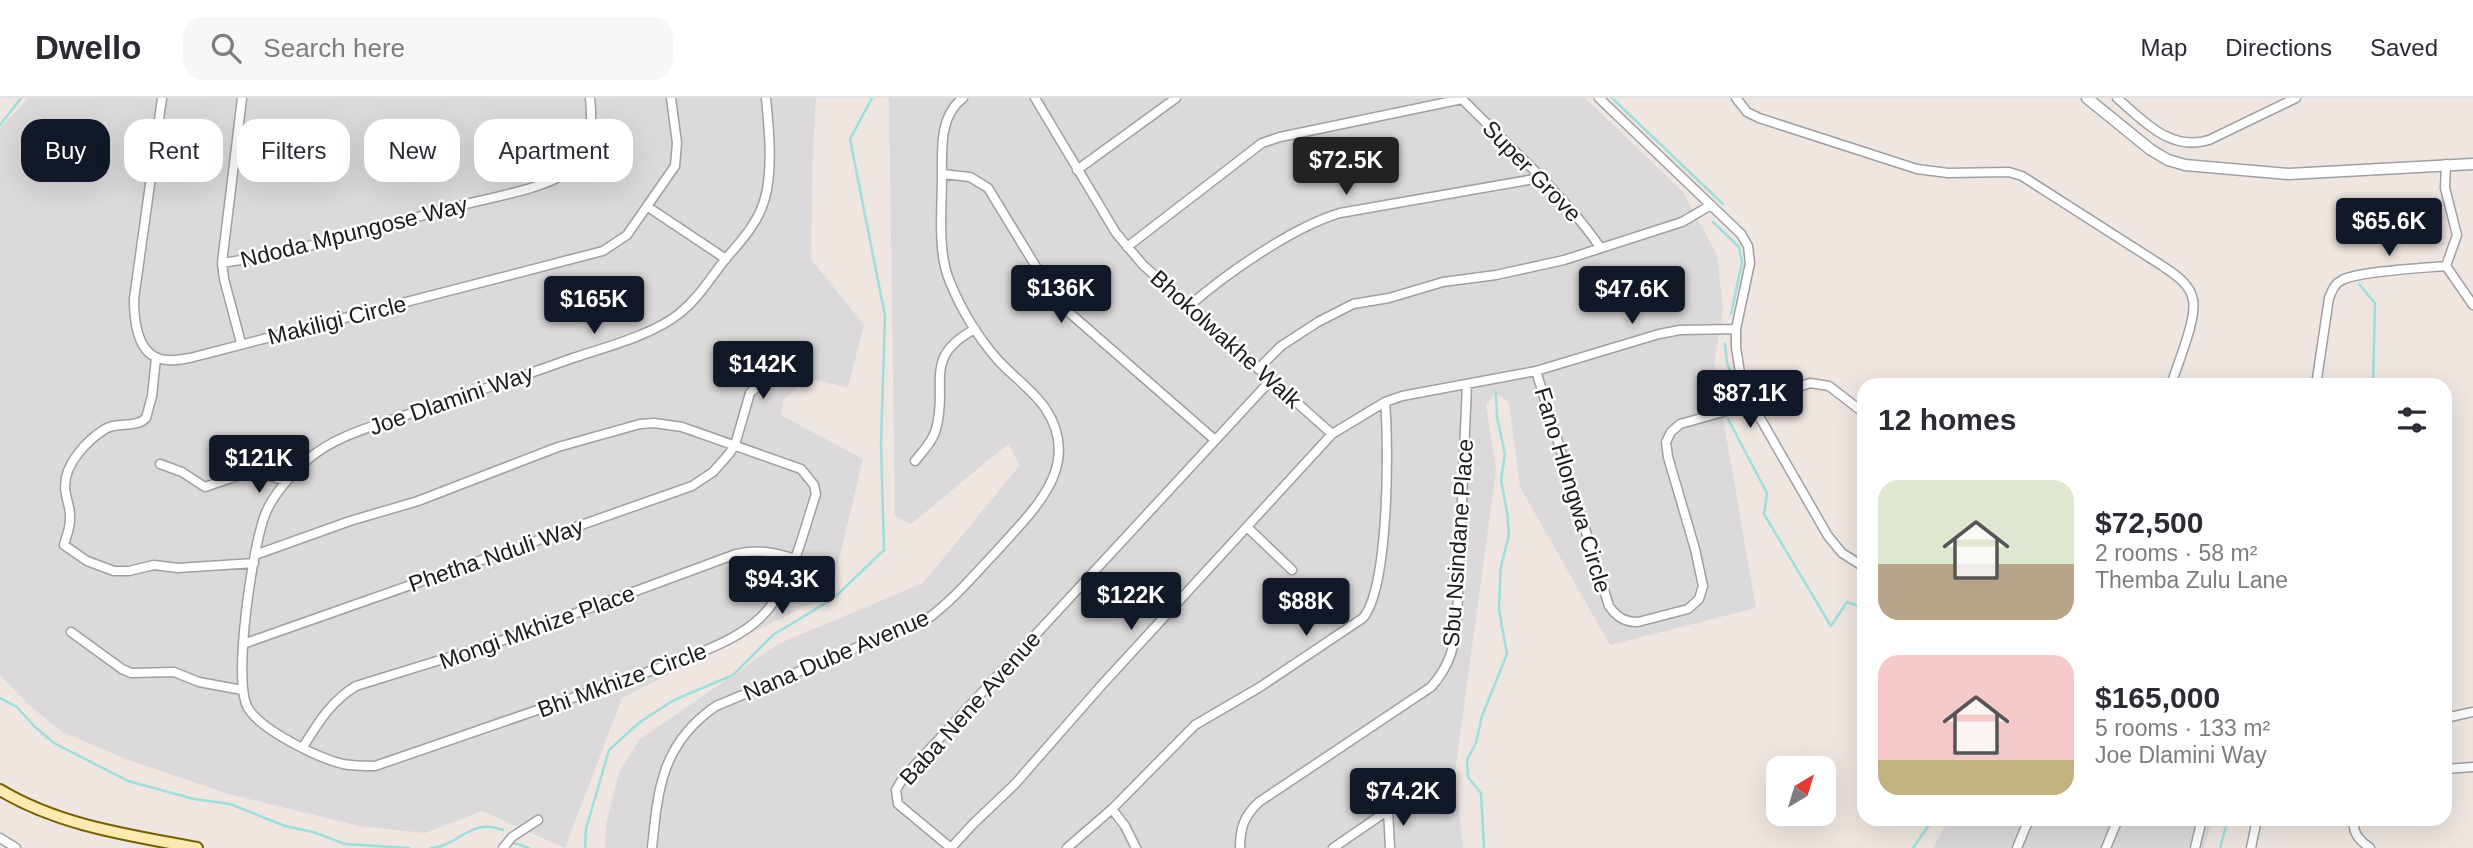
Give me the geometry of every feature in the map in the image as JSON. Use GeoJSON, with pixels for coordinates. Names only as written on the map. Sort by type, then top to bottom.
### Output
{"type":"FeatureCollection","features":[{"type":"Feature","properties":{"kind":"main road"},"geometry":{"type":"LineString","coordinates":[[0,790],[59,818],[99,829],[197,848]]}},
{"type":"Feature","properties":{"kind":"street"},"geometry":{"type":"LineString","coordinates":[[156,358],[147,351],[138,336],[134,322],[134,299],[162,98]]}},
{"type":"Feature","properties":{"kind":"street"},"geometry":{"type":"LineString","coordinates":[[241,344],[222,263],[242,98]]}},
{"type":"Feature","properties":{"kind":"street","name":"Ndoda Mpungose Way"},"geometry":{"type":"LineString","coordinates":[[222,263],[277,253],[517,191],[560,177],[587,146],[591,135],[590,98]]}},
{"type":"Feature","properties":{"kind":"street","name":"Makiligi Circle"},"geometry":{"type":"LineString","coordinates":[[156,358],[167,361],[190,358],[603,251],[627,235],[675,166],[677,143],[671,98]]}},
{"type":"Feature","properties":{"kind":"street","name":"Joe Dlamini Way"},"geometry":{"type":"LineString","coordinates":[[286,481],[308,458],[350,435],[607,346],[678,315],[691,303],[758,217],[765,199],[768,179],[769,128],[766,98]]}},
{"type":"Feature","properties":{"kind":"street","name":"Nana Dube Avenue"},"geometry":{"type":"LineString","coordinates":[[652,848],[657,792],[666,766],[684,736],[702,716],[729,701],[930,617],[953,598],[1046,493],[1056,470],[1059,453],[1053,422],[1044,407],[996,358],[975,329],[948,279],[943,259],[942,140],[950,113],[963,98]]}},
{"type":"Feature","properties":{"kind":"street","name":"Bhokolwakhe Walk"},"geometry":{"type":"LineString","coordinates":[[1035,98],[1116,233],[1143,265],[1332,434]]}},
{"type":"Feature","properties":{"kind":"street"},"geometry":{"type":"LineString","coordinates":[[1157,98],[1163,107]]}},
{"type":"Feature","properties":{"kind":"street"},"geometry":{"type":"LineString","coordinates":[[1077,170],[1176,98]]}},
{"type":"Feature","properties":{"kind":"street"},"geometry":{"type":"LineString","coordinates":[[1128,247],[1262,143],[1462,98]]}},
{"type":"Feature","properties":{"kind":"street","name":"Super Grove"},"geometry":{"type":"LineString","coordinates":[[1462,98],[1540,178],[1589,231],[1600,247]]}},
{"type":"Feature","properties":{"kind":"street"},"geometry":{"type":"LineString","coordinates":[[1599,98],[1712,205],[1741,234],[1748,246],[1751,263],[1736,329],[1737,360],[1752,404],[1828,536],[1842,553],[1857,562]]}},
{"type":"Feature","properties":{"kind":"street"},"geometry":{"type":"LineString","coordinates":[[1736,98],[1746,112],[1759,118],[1917,169],[1948,173],[2009,172],[2022,176],[2161,265],[2188,287],[2193,299],[2193,313],[2173,378]]}},
{"type":"Feature","properties":{"kind":"street"},"geometry":{"type":"LineString","coordinates":[[2087,98],[2151,150],[2168,160],[2185,165],[2289,174],[2473,164]]}},
{"type":"Feature","properties":{"kind":"street"},"geometry":{"type":"LineString","coordinates":[[2117,98],[2165,136],[2184,144],[2195,144],[2209,140],[2296,98]]}},
{"type":"Feature","properties":{"kind":"street"},"geometry":{"type":"LineString","coordinates":[[2446,164],[2445,188],[2457,235],[2446,266]]}},
{"type":"Feature","properties":{"kind":"street"},"geometry":{"type":"LineString","coordinates":[[942,174],[970,177],[988,188],[1064,308],[1215,440]]}},
{"type":"Feature","properties":{"kind":"street"},"geometry":{"type":"LineString","coordinates":[[1189,306],[1259,255],[1322,218],[1540,178]]}},
{"type":"Feature","properties":{"kind":"street"},"geometry":{"type":"LineString","coordinates":[[1258,369],[1281,346],[1353,304],[1389,298],[1443,282],[1521,270],[1564,260],[1682,222],[1712,205]]}},
{"type":"Feature","properties":{"kind":"street"},"geometry":{"type":"LineString","coordinates":[[648,207],[726,260]]}},
{"type":"Feature","properties":{"kind":"street"},"geometry":{"type":"LineString","coordinates":[[2317,378],[2329,298],[2340,281],[2367,275],[2446,266]]}},
{"type":"Feature","properties":{"kind":"street"},"geometry":{"type":"LineString","coordinates":[[2446,266],[2473,305]]}},
{"type":"Feature","properties":{"kind":"street"},"geometry":{"type":"LineString","coordinates":[[915,461],[936,431],[939,374],[943,359],[953,344],[975,329]]}},
{"type":"Feature","properties":{"kind":"street"},"geometry":{"type":"LineString","coordinates":[[951,848],[1015,784],[1100,687],[1332,434],[1385,402],[1434,388],[1536,371],[1679,330],[1736,329]]}},
{"type":"Feature","properties":{"kind":"street"},"geometry":{"type":"LineString","coordinates":[[735,446],[750,393],[791,356]]}},
{"type":"Feature","properties":{"kind":"street","name":"Bhi Mkhize Circle"},"geometry":{"type":"LineString","coordinates":[[156,358],[152,396],[146,418],[137,424],[115,425],[104,430],[84,447],[68,469],[65,487],[70,516],[64,543],[68,549],[87,561],[114,571],[154,565],[178,568],[255,559],[350,520],[418,501],[558,447],[640,424],[675,425],[801,469],[814,485],[816,494],[794,559],[774,603],[759,619],[723,643],[688,659],[388,762],[356,766],[325,759],[268,727],[249,710],[242,690]]}},
{"type":"Feature","properties":{"kind":"street","name":"Fano Hlongwa Circle"},"geometry":{"type":"LineString","coordinates":[[1536,371],[1609,606],[1616,615],[1630,622],[1688,609],[1699,599],[1703,586],[1668,457],[1666,442],[1671,432],[1680,424],[1752,404]]}},
{"type":"Feature","properties":{"kind":"street","name":"Baba Nene Avenue"},"geometry":{"type":"LineString","coordinates":[[951,848],[898,804],[898,785],[1004,666],[1271,380]]}},
{"type":"Feature","properties":{"kind":"street"},"geometry":{"type":"LineString","coordinates":[[1752,404],[1796,387],[1819,383],[1840,392],[1857,406]]}},
{"type":"Feature","properties":{"kind":"street","name":"Sbu Nsindane Place"},"geometry":{"type":"LineString","coordinates":[[1240,848],[1242,823],[1248,811],[1431,687],[1451,659],[1457,618],[1467,384]]}},
{"type":"Feature","properties":{"kind":"street"},"geometry":{"type":"LineString","coordinates":[[1068,848],[1112,809],[1195,724],[1270,680],[1363,618],[1368,611],[1378,583],[1381,557],[1388,450],[1385,402]]}},
{"type":"Feature","properties":{"kind":"street","name":"Phetha Nduli Way"},"geometry":{"type":"LineString","coordinates":[[243,643],[692,486],[722,464],[735,446]]}},
{"type":"Feature","properties":{"kind":"street"},"geometry":{"type":"LineString","coordinates":[[71,632],[131,674],[174,672],[200,682],[242,690],[243,643],[258,533],[266,511],[286,481],[249,472],[205,487],[181,472],[160,464]]}},
{"type":"Feature","properties":{"kind":"street"},"geometry":{"type":"LineString","coordinates":[[1247,527],[1292,570]]}},
{"type":"Feature","properties":{"kind":"street","name":"Mongi Mkhize Place"},"geometry":{"type":"LineString","coordinates":[[303,747],[331,705],[356,686],[495,643],[736,554],[753,550],[766,551],[794,559]]}},
{"type":"Feature","properties":{"kind":"street"},"geometry":{"type":"LineString","coordinates":[[2452,716],[2473,712]]}},
{"type":"Feature","properties":{"kind":"street"},"geometry":{"type":"LineString","coordinates":[[2452,769],[2473,768]]}},
{"type":"Feature","properties":{"kind":"street"},"geometry":{"type":"LineString","coordinates":[[1333,848],[1425,785]]}},
{"type":"Feature","properties":{"kind":"street"},"geometry":{"type":"LineString","coordinates":[[1112,809],[1125,825],[1136,848]]}},
{"type":"Feature","properties":{"kind":"street"},"geometry":{"type":"LineString","coordinates":[[1388,810],[1390,848]]}},
{"type":"Feature","properties":{"kind":"street"},"geometry":{"type":"LineString","coordinates":[[503,848],[512,837],[538,820]]}},
{"type":"Feature","properties":{"kind":"street"},"geometry":{"type":"LineString","coordinates":[[2017,848],[2026,826]]}},
{"type":"Feature","properties":{"kind":"street"},"geometry":{"type":"LineString","coordinates":[[2106,848],[2115,826]]}},
{"type":"Feature","properties":{"kind":"street"},"geometry":{"type":"LineString","coordinates":[[2195,848],[2200,826]]}},
{"type":"Feature","properties":{"kind":"street"},"geometry":{"type":"LineString","coordinates":[[2250,848],[2255,826]]}},
{"type":"Feature","properties":{"kind":"street"},"geometry":{"type":"LineString","coordinates":[[2353,826],[2353,830],[2361,841],[2370,848]]}},
{"type":"Feature","properties":{"kind":"street"},"geometry":{"type":"LineString","coordinates":[[0,838],[16,848]]}},
{"type":"Feature","properties":{"kind":"shaded area"},"geometry":{"type":"Polygon","coordinates":[[[29,98],[816,98],[811,259],[864,325],[848,387],[808,379],[783,400],[781,415],[863,459],[831,593],[622,698],[565,848],[482,811],[425,833],[359,826],[228,794],[126,759],[62,732],[30,706],[0,675],[0,128],[29,98]]]}},
{"type":"Feature","properties":{"kind":"shaded area"},"geometry":{"type":"Polygon","coordinates":[[[889,98],[1585,98],[1683,192],[1717,255],[1723,309],[1714,366],[1756,608],[1610,645],[1520,487],[1509,402],[1496,394],[1486,404],[1496,471],[1455,772],[1463,848],[605,848],[606,824],[619,772],[639,740],[778,644],[923,583],[1020,465],[1008,444],[911,524],[895,516],[889,98]]]}},
{"type":"Feature","properties":{"kind":"shaded area"},"geometry":{"type":"Polygon","coordinates":[[[1945,826],[2211,826],[2203,848],[1933,848],[1945,826]]]}},
{"type":"Feature","properties":{"kind":"waterway"},"geometry":{"type":"LineString","coordinates":[[0,125],[21,98]]}},
{"type":"Feature","properties":{"kind":"waterway"},"geometry":{"type":"LineString","coordinates":[[585,848],[586,829],[609,750],[640,722],[674,700],[733,675],[773,635],[834,598],[884,550],[881,443],[885,316],[850,139],[872,98]]}},
{"type":"Feature","properties":{"kind":"waterway"},"geometry":{"type":"LineString","coordinates":[[1612,98],[1723,204]]}},
{"type":"Feature","properties":{"kind":"waterway"},"geometry":{"type":"LineString","coordinates":[[1713,222],[1739,247],[1742,262],[1731,314]]}},
{"type":"Feature","properties":{"kind":"waterway"},"geometry":{"type":"LineString","coordinates":[[2359,284],[2375,303],[2373,378]]}},
{"type":"Feature","properties":{"kind":"waterway"},"geometry":{"type":"LineString","coordinates":[[1725,344],[1727,363],[1736,387],[1728,403]]}},
{"type":"Feature","properties":{"kind":"waterway"},"geometry":{"type":"LineString","coordinates":[[1484,848],[1481,793],[1468,777],[1467,760],[1476,743],[1482,716],[1507,654],[1499,610],[1501,566],[1509,535],[1501,480],[1505,454],[1497,417],[1496,393]]}},
{"type":"Feature","properties":{"kind":"waterway"},"geometry":{"type":"LineString","coordinates":[[1728,419],[1767,493],[1764,514],[1831,626],[1847,602],[1857,606]]}},
{"type":"Feature","properties":{"kind":"waterway"},"geometry":{"type":"LineString","coordinates":[[0,698],[17,707],[54,743],[128,781],[194,799],[230,804],[285,826],[313,832],[345,844],[409,848]]}},
{"type":"Feature","properties":{"kind":"waterway"},"geometry":{"type":"LineString","coordinates":[[1913,848],[1928,826]]}},
{"type":"Feature","properties":{"kind":"waterway"},"geometry":{"type":"LineString","coordinates":[[2220,848],[2226,826]]}},
{"type":"Feature","properties":{"kind":"waterway"},"geometry":{"type":"LineString","coordinates":[[430,848],[449,843],[482,827],[503,830]]}},
{"type":"Feature","properties":{"kind":"waterway"},"geometry":{"type":"LineString","coordinates":[[511,842],[529,848]]}}]}
